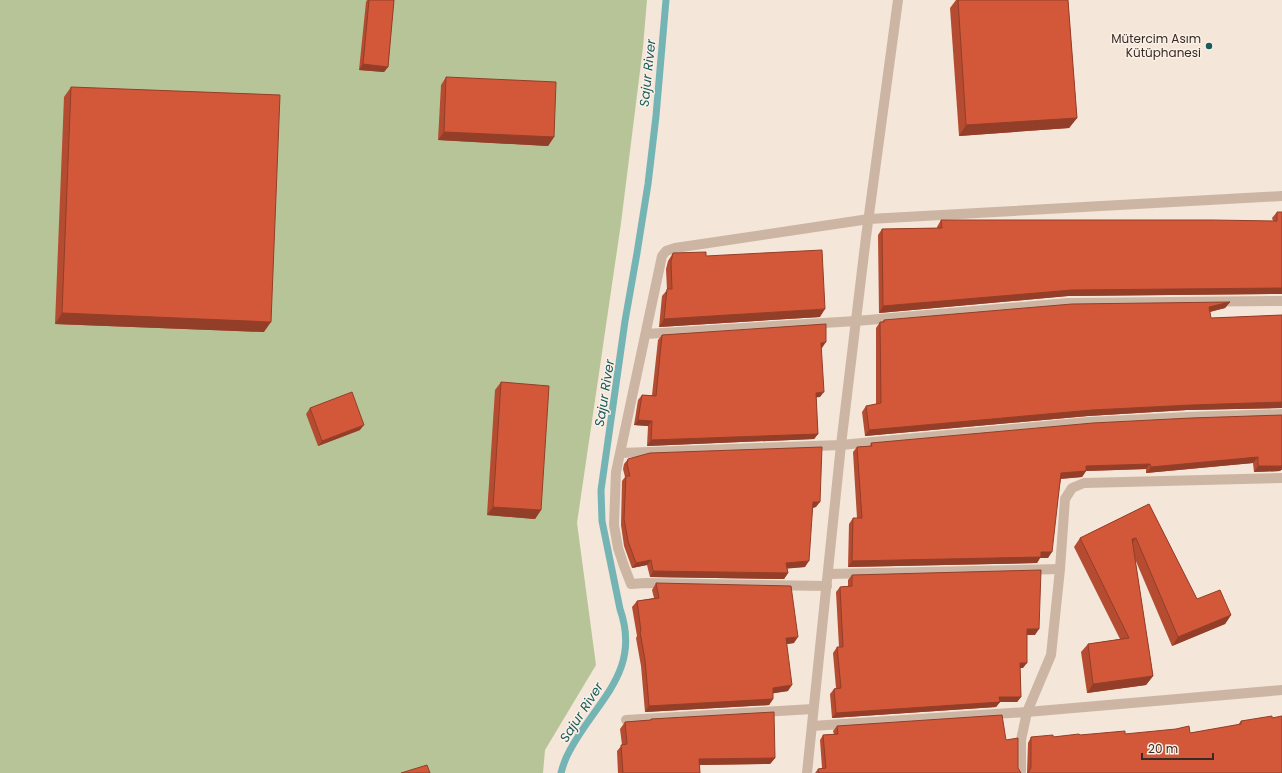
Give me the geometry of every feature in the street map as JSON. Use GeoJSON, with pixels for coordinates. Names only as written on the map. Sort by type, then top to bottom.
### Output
{"type":"FeatureCollection","features":[{"type":"Feature","properties":{"kind":"street"},"geometry":{"type":"LineString","coordinates":[[807,773],[841,445],[898,0]]}},
{"type":"Feature","properties":{"kind":"street"},"geometry":{"type":"LineString","coordinates":[[827,586],[631,584],[618,548],[614,525],[616,472],[662,256],[666,251],[675,248],[869,219],[1282,196]]}},
{"type":"Feature","properties":{"kind":"street"},"geometry":{"type":"LineString","coordinates":[[646,334],[856,321],[1068,303],[1282,301]]}},
{"type":"Feature","properties":{"kind":"street"},"geometry":{"type":"LineString","coordinates":[[621,454],[841,445],[1088,422],[1187,416],[1282,414]]}},
{"type":"Feature","properties":{"kind":"street"},"geometry":{"type":"LineString","coordinates":[[1022,773],[1021,740],[1028,712],[1051,655],[1060,569],[1065,499],[1072,488],[1084,483],[1282,478]]}},
{"type":"Feature","properties":{"kind":"street"},"geometry":{"type":"LineString","coordinates":[[828,574],[1060,569]]}},
{"type":"Feature","properties":{"kind":"street"},"geometry":{"type":"LineString","coordinates":[[812,726],[1028,712],[1282,690]]}},
{"type":"Feature","properties":{"kind":"street"},"geometry":{"type":"LineString","coordinates":[[626,720],[813,709]]}},
{"type":"Feature","properties":{"kind":"green space"},"geometry":{"type":"Polygon","coordinates":[[[0,0],[647,0],[643,47],[621,223],[577,523],[596,665],[545,750],[543,773],[0,773],[0,0]]]}},
{"type":"Feature","properties":{"kind":"building"},"geometry":{"type":"Polygon","coordinates":[[[369,0],[394,0],[388,67],[363,64],[369,0]]]}},
{"type":"Feature","properties":{"kind":"building"},"geometry":{"type":"Polygon","coordinates":[[[958,0],[1068,0],[1077,118],[966,125],[958,0]]]}},
{"type":"Feature","properties":{"kind":"building"},"geometry":{"type":"Polygon","coordinates":[[[446,77],[556,82],[554,137],[444,132],[446,77]]]}},
{"type":"Feature","properties":{"kind":"building"},"geometry":{"type":"Polygon","coordinates":[[[71,87],[280,95],[271,322],[62,313],[71,87]]]}},
{"type":"Feature","properties":{"kind":"building"},"geometry":{"type":"Polygon","coordinates":[[[1277,212],[1282,212],[1282,288],[1072,290],[883,306],[882,229],[942,228],[941,220],[1277,221],[1277,212]]]}},
{"type":"Feature","properties":{"kind":"building"},"geometry":{"type":"Polygon","coordinates":[[[822,250],[825,309],[664,319],[667,289],[672,289],[671,262],[673,253],[706,252],[706,256],[822,250]]]}},
{"type":"Feature","properties":{"kind":"building"},"geometry":{"type":"Polygon","coordinates":[[[1230,302],[1209,307],[1211,318],[1282,315],[1282,402],[1092,410],[869,430],[866,406],[881,403],[880,322],[884,322],[884,320],[1072,304],[1230,302]]]}},
{"type":"Feature","properties":{"kind":"building"},"geometry":{"type":"Polygon","coordinates":[[[826,324],[826,342],[821,343],[824,392],[816,393],[818,434],[651,440],[652,421],[638,420],[642,395],[656,396],[662,335],[826,324]]]}},
{"type":"Feature","properties":{"kind":"building"},"geometry":{"type":"Polygon","coordinates":[[[501,382],[549,386],[541,510],[493,507],[501,382]]]}},
{"type":"Feature","properties":{"kind":"building"},"geometry":{"type":"Polygon","coordinates":[[[352,392],[364,425],[322,441],[310,408],[352,392]]]}},
{"type":"Feature","properties":{"kind":"building"},"geometry":{"type":"Polygon","coordinates":[[[1282,415],[1282,466],[1258,466],[1258,457],[1151,467],[1150,464],[1086,466],[1086,471],[1061,473],[1052,552],[1041,552],[1041,557],[852,561],[853,518],[862,518],[857,447],[872,446],[871,443],[1093,423],[1282,415]]]}},
{"type":"Feature","properties":{"kind":"building"},"geometry":{"type":"Polygon","coordinates":[[[822,447],[820,502],[813,502],[809,561],[786,563],[788,573],[653,571],[651,560],[636,563],[628,541],[624,519],[626,476],[630,476],[627,464],[628,459],[650,453],[822,447]]]}},
{"type":"Feature","properties":{"kind":"building"},"geometry":{"type":"Polygon","coordinates":[[[1149,504],[1197,599],[1220,590],[1231,615],[1178,637],[1136,538],[1132,539],[1153,676],[1093,684],[1088,644],[1129,638],[1080,538],[1149,504]]]}},
{"type":"Feature","properties":{"kind":"building"},"geometry":{"type":"Polygon","coordinates":[[[1041,570],[1039,629],[1027,629],[1027,663],[1020,663],[1021,697],[999,697],[1000,702],[836,713],[834,689],[841,688],[837,647],[843,647],[840,587],[852,586],[852,575],[1041,570]]]}},
{"type":"Feature","properties":{"kind":"building"},"geometry":{"type":"Polygon","coordinates":[[[656,583],[791,586],[798,637],[786,638],[792,685],[773,688],[773,699],[649,706],[645,660],[637,601],[659,598],[656,583]]]}},
{"type":"Feature","properties":{"kind":"building"},"geometry":{"type":"Polygon","coordinates":[[[774,712],[775,758],[699,759],[700,773],[623,773],[621,745],[627,744],[625,722],[651,719],[774,712]]]}},
{"type":"Feature","properties":{"kind":"building"},"geometry":{"type":"Polygon","coordinates":[[[1002,715],[1006,740],[1018,738],[1018,768],[1021,773],[819,773],[818,769],[826,768],[823,735],[838,734],[837,726],[1002,715]]]}},
{"type":"Feature","properties":{"kind":"building"},"geometry":{"type":"Polygon","coordinates":[[[1272,716],[1272,718],[1282,716],[1282,773],[1028,773],[1031,768],[1031,737],[1053,735],[1053,737],[1125,731],[1125,734],[1176,729],[1189,726],[1190,733],[1241,724],[1241,721],[1272,716]]]}},
{"type":"Feature","properties":{"kind":"building"},"geometry":{"type":"Polygon","coordinates":[[[427,765],[430,773],[401,773],[427,765]]]}},
{"type":"Feature","properties":{"kind":"waterway","name":"Sajur River"},"geometry":{"type":"LineString","coordinates":[[561,773],[570,750],[613,685],[621,668],[625,651],[625,631],[602,521],[601,490],[625,321],[648,184],[656,116],[666,0]]}},
{"type":"Feature","properties":{"kind":"place","name":"Mütercim Asım Kütüphanesi"},"geometry":{"type":"Point","coordinates":[1209,46]}}]}
